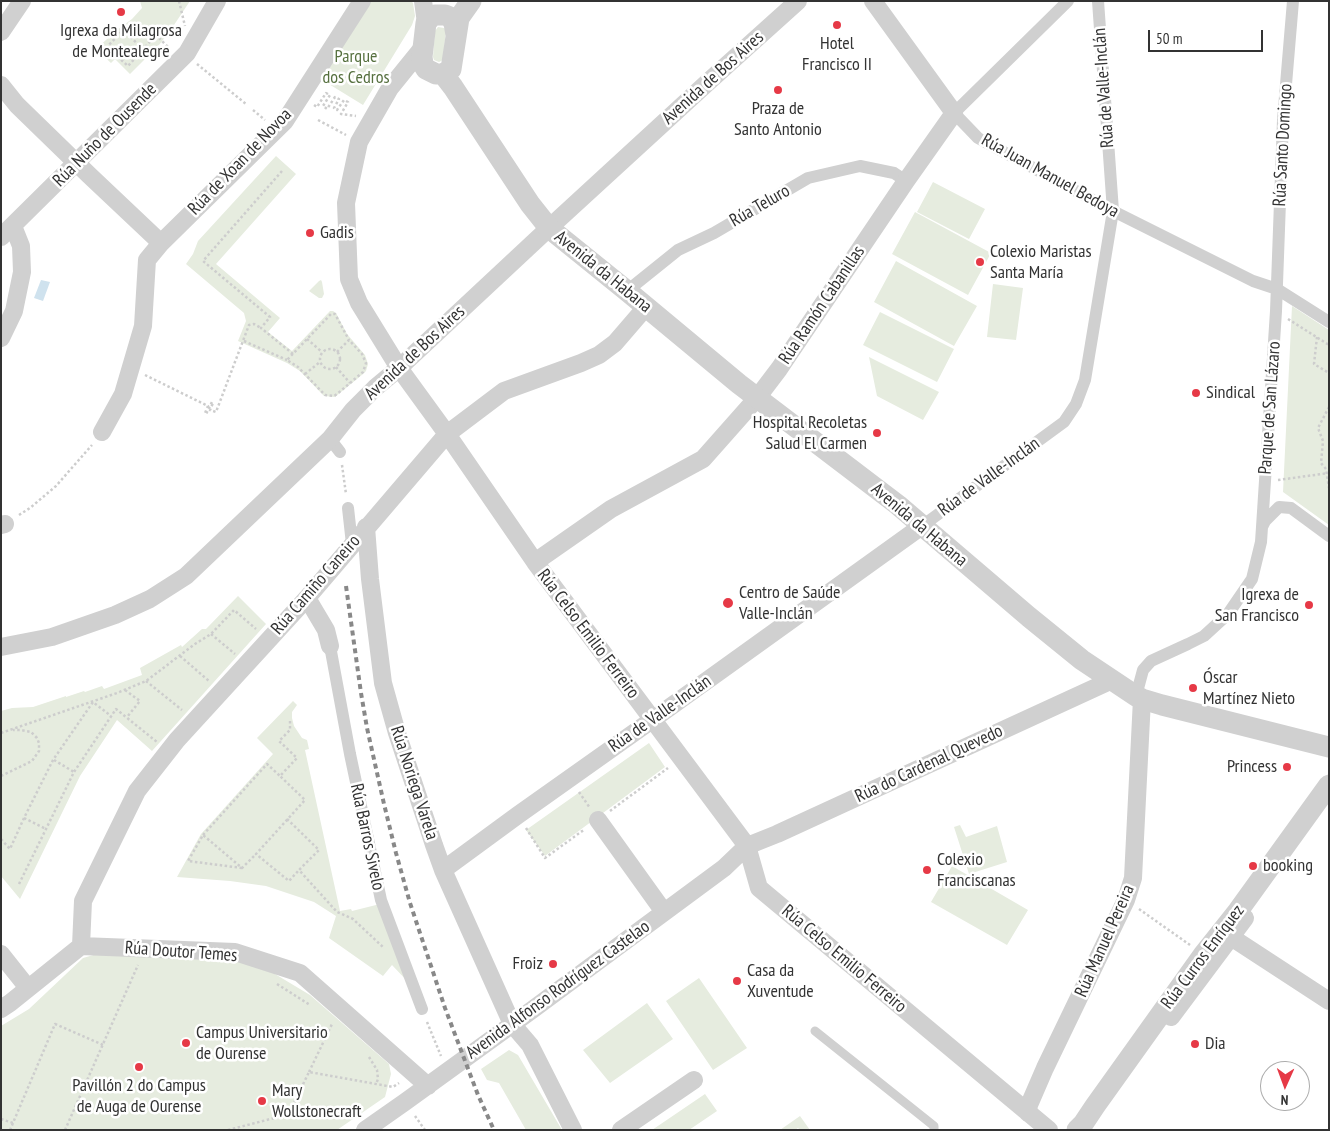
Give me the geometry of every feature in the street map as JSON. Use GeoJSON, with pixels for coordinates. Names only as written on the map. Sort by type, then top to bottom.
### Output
{"type":"FeatureCollection","features":[{"type":"Feature","properties":{"kind":"street"},"geometry":{"type":"LineString","coordinates":[[1,32],[22,1]]}},
{"type":"Feature","properties":{"kind":"street","name":"Rúa Nuño de Ousende"},"geometry":{"type":"LineString","coordinates":[[7,231],[183,58],[217,1]]}},
{"type":"Feature","properties":{"kind":"street","name":"Rúa de Xoan de Novoa"},"geometry":{"type":"LineString","coordinates":[[102,432],[123,394],[143,326],[147,260],[161,243],[285,121],[362,1]]}},
{"type":"Feature","properties":{"kind":"street"},"geometry":{"type":"LineString","coordinates":[[423,1],[425,7],[442,18],[460,18],[469,3]]}},
{"type":"Feature","properties":{"kind":"street","name":"Avenida de Bos Aires"},"geometry":{"type":"LineString","coordinates":[[1,647],[52,636],[115,615],[150,599],[186,576],[335,445],[353,410],[375,388],[798,1]]}},
{"type":"Feature","properties":{"kind":"street","name":"Rúa Juan Manuel Bedoya"},"geometry":{"type":"LineString","coordinates":[[873,1],[954,112],[978,138],[1112,211],[1252,281],[1277,289],[1329,322]]}},
{"type":"Feature","properties":{"kind":"street","name":"Rúa Ramón Cabanillas"},"geometry":{"type":"LineString","coordinates":[[535,562],[612,509],[703,459],[757,398],[779,369],[954,112],[1068,1]]}},
{"type":"Feature","properties":{"kind":"street","name":"Rúa de Valle-Inclán"},"geometry":{"type":"LineString","coordinates":[[444,870],[460,856],[922,526],[1064,422],[1076,404],[1085,380],[1112,211],[1098,1]]}},
{"type":"Feature","properties":{"kind":"street","name":"Rúa Santo Domingo"},"geometry":{"type":"LineString","coordinates":[[1277,289],[1283,120],[1293,1]]}},
{"type":"Feature","properties":{"kind":"street"},"geometry":{"type":"LineString","coordinates":[[397,79],[444,76],[453,62],[442,18]]}},
{"type":"Feature","properties":{"kind":"street","name":"Avenida da Habana"},"geometry":{"type":"LineString","coordinates":[[442,18],[424,46],[423,64],[444,76],[530,204],[549,228],[757,398],[898,505],[1028,617],[1082,660],[1139,698],[1329,747]]}},
{"type":"Feature","properties":{"kind":"street"},"geometry":{"type":"LineString","coordinates":[[399,368],[359,304],[349,279],[346,203],[359,142],[386,95],[424,46]]}},
{"type":"Feature","properties":{"kind":"street"},"geometry":{"type":"LineString","coordinates":[[1,84],[17,105],[161,243]]}},
{"type":"Feature","properties":{"kind":"street","name":"Rúa Teluro"},"geometry":{"type":"LineString","coordinates":[[627,290],[678,250],[714,233],[808,178],[860,166],[894,174],[906,181]]}},
{"type":"Feature","properties":{"kind":"street"},"geometry":{"type":"LineString","coordinates":[[1,338],[14,311],[22,272],[21,246],[7,231]]}},
{"type":"Feature","properties":{"kind":"street","name":"Parque de San Lázaro"},"geometry":{"type":"LineString","coordinates":[[1139,698],[1143,670],[1151,661],[1204,636],[1228,614],[1252,579],[1261,542],[1277,289]]}},
{"type":"Feature","properties":{"kind":"street","name":"Rúa Camiño Caneiro"},"geometry":{"type":"LineString","coordinates":[[81,946],[83,901],[137,791],[168,751],[307,598],[447,434],[504,391],[599,355],[615,343],[646,307]]}},
{"type":"Feature","properties":{"kind":"street","name":"Rúa Celso Emilio Ferreiro"},"geometry":{"type":"LineString","coordinates":[[399,368],[535,562],[746,846],[758,888],[1049,1130]]}},
{"type":"Feature","properties":{"kind":"street"},"geometry":{"type":"LineString","coordinates":[[1262,527],[1265,521],[1279,507],[1291,508],[1329,536]]}},
{"type":"Feature","properties":{"kind":"street"},"geometry":{"type":"LineString","coordinates":[[348,508],[352,544]]}},
{"type":"Feature","properties":{"kind":"street","name":"Rúa Noriega Varela"},"geometry":{"type":"LineString","coordinates":[[366,527],[370,579],[383,683],[396,733],[434,845],[512,1024],[530,1045],[573,1130]]}},
{"type":"Feature","properties":{"kind":"street","name":"Rúa Barros Sivelo"},"geometry":{"type":"LineString","coordinates":[[307,598],[326,630],[330,646],[350,754],[381,900],[422,1009]]}},
{"type":"Feature","properties":{"kind":"street","name":"Rúa do Cardenal Quevedo"},"geometry":{"type":"LineString","coordinates":[[746,846],[777,834],[1112,680]]}},
{"type":"Feature","properties":{"kind":"street","name":"Rúa Manuel Pereira"},"geometry":{"type":"LineString","coordinates":[[1028,1113],[1029,1105],[1046,1068],[1126,900],[1133,878],[1140,728],[1139,698]]}},
{"type":"Feature","properties":{"kind":"street","name":"Rúa Curros Enríquez"},"geometry":{"type":"LineString","coordinates":[[1084,1128],[1100,1099],[1203,955],[1224,937],[1329,785]]}},
{"type":"Feature","properties":{"kind":"street"},"geometry":{"type":"LineString","coordinates":[[1084,1128],[1105,1102],[1224,937],[1329,804]]}},
{"type":"Feature","properties":{"kind":"street"},"geometry":{"type":"LineString","coordinates":[[598,820],[664,912]]}},
{"type":"Feature","properties":{"kind":"street","name":"Avenida Alfonso Rodríguez Castelao"},"geometry":{"type":"LineString","coordinates":[[364,1130],[428,1086],[724,868],[746,846]]}},
{"type":"Feature","properties":{"kind":"street"},"geometry":{"type":"LineString","coordinates":[[1224,937],[1239,942],[1329,1001]]}},
{"type":"Feature","properties":{"kind":"street"},"geometry":{"type":"LineString","coordinates":[[1,1009],[10,1004],[81,946]]}},
{"type":"Feature","properties":{"kind":"street","name":"Rúa Doutor Temes"},"geometry":{"type":"LineString","coordinates":[[81,946],[235,952],[300,973],[428,1086]]}},
{"type":"Feature","properties":{"kind":"street"},"geometry":{"type":"LineString","coordinates":[[1,954],[28,988]]}},
{"type":"Feature","properties":{"kind":"street"},"geometry":{"type":"LineString","coordinates":[[621,1130],[694,1080]]}},
{"type":"Feature","properties":{"kind":"lane"},"geometry":{"type":"LineString","coordinates":[[815,1031],[934,1126],[934,1130]]}},
{"type":"Feature","properties":{"kind":"path"},"geometry":{"type":"LineString","coordinates":[[143,49],[123,30],[107,46],[128,66],[156,35]]}},
{"type":"Feature","properties":{"kind":"path"},"geometry":{"type":"LineString","coordinates":[[152,31],[183,58],[246,104]]}},
{"type":"Feature","properties":{"kind":"path"},"geometry":{"type":"LineString","coordinates":[[317,98],[314,104],[317,107],[326,93],[330,95],[323,106],[327,108],[335,96],[339,99],[334,108],[337,110],[344,100],[348,102],[341,114]]}},
{"type":"Feature","properties":{"kind":"path"},"geometry":{"type":"LineString","coordinates":[[318,120],[359,142]]}},
{"type":"Feature","properties":{"kind":"path"},"geometry":{"type":"LineString","coordinates":[[261,328],[270,317],[203,261],[282,171]]}},
{"type":"Feature","properties":{"kind":"path"},"geometry":{"type":"LineString","coordinates":[[1276,311],[1329,345]]}},
{"type":"Feature","properties":{"kind":"path"},"geometry":{"type":"LineString","coordinates":[[244,341],[287,360],[298,367],[327,396],[337,394],[363,372],[366,363],[362,354],[349,340],[333,313],[287,360]]}},
{"type":"Feature","properties":{"kind":"path"},"geometry":{"type":"LineString","coordinates":[[130,368],[208,406],[206,414],[212,402],[210,410],[216,412],[249,325],[254,324],[261,328],[293,354]]}},
{"type":"Feature","properties":{"kind":"path"},"geometry":{"type":"LineString","coordinates":[[1317,337],[1314,364],[1329,372]]}},
{"type":"Feature","properties":{"kind":"path"},"geometry":{"type":"LineString","coordinates":[[307,339],[322,352]]}},
{"type":"Feature","properties":{"kind":"path"},"geometry":{"type":"LineString","coordinates":[[337,352],[349,340]]}},
{"type":"Feature","properties":{"kind":"path"},"geometry":{"type":"LineString","coordinates":[[328,348],[337,352],[340,358],[336,367],[326,368],[320,362],[320,355],[328,348]]}},
{"type":"Feature","properties":{"kind":"path"},"geometry":{"type":"LineString","coordinates":[[305,374],[320,362]]}},
{"type":"Feature","properties":{"kind":"path"},"geometry":{"type":"LineString","coordinates":[[336,367],[350,383]]}},
{"type":"Feature","properties":{"kind":"path"},"geometry":{"type":"LineString","coordinates":[[1329,407],[1318,428],[1323,441],[1321,463],[1328,473],[1329,488]]}},
{"type":"Feature","properties":{"kind":"path"},"geometry":{"type":"LineString","coordinates":[[3,524],[30,508],[56,486],[102,432]]}},
{"type":"Feature","properties":{"kind":"path"},"geometry":{"type":"LineString","coordinates":[[335,445],[348,508]]}},
{"type":"Feature","properties":{"kind":"path"},"geometry":{"type":"LineString","coordinates":[[1265,482],[1328,473]]}},
{"type":"Feature","properties":{"kind":"path"},"geometry":{"type":"LineString","coordinates":[[1,733],[126,690],[146,681],[211,634],[234,610],[269,640]]}},
{"type":"Feature","properties":{"kind":"path"},"geometry":{"type":"LineString","coordinates":[[211,634],[247,664]]}},
{"type":"Feature","properties":{"kind":"path"},"geometry":{"type":"LineString","coordinates":[[180,656],[222,691]]}},
{"type":"Feature","properties":{"kind":"path"},"geometry":{"type":"LineString","coordinates":[[146,681],[195,720]]}},
{"type":"Feature","properties":{"kind":"path"},"geometry":{"type":"LineString","coordinates":[[126,690],[140,701],[127,717]]}},
{"type":"Feature","properties":{"kind":"path"},"geometry":{"type":"LineString","coordinates":[[92,702],[112,716]]}},
{"type":"Feature","properties":{"kind":"path"},"geometry":{"type":"LineString","coordinates":[[1,839],[10,849],[53,760],[92,702]]}},
{"type":"Feature","properties":{"kind":"path"},"geometry":{"type":"LineString","coordinates":[[19,884],[74,772],[116,709],[168,751]]}},
{"type":"Feature","properties":{"kind":"path"},"geometry":{"type":"LineString","coordinates":[[282,777],[280,776],[297,758],[279,741],[290,730],[290,721]]}},
{"type":"Feature","properties":{"kind":"path"},"geometry":{"type":"LineString","coordinates":[[1,776],[32,761],[38,751],[38,738],[31,732],[10,730]]}},
{"type":"Feature","properties":{"kind":"path"},"geometry":{"type":"LineString","coordinates":[[53,760],[74,772]]}},
{"type":"Feature","properties":{"kind":"path"},"geometry":{"type":"LineString","coordinates":[[267,764],[305,800],[242,868],[188,861],[203,835],[267,764]]}},
{"type":"Feature","properties":{"kind":"path"},"geometry":{"type":"LineString","coordinates":[[570,778],[598,820]]}},
{"type":"Feature","properties":{"kind":"path"},"geometry":{"type":"LineString","coordinates":[[24,818],[46,829]]}},
{"type":"Feature","properties":{"kind":"path"},"geometry":{"type":"LineString","coordinates":[[256,854],[289,881],[319,850],[287,819]]}},
{"type":"Feature","properties":{"kind":"path"},"geometry":{"type":"LineString","coordinates":[[203,835],[242,868]]}},
{"type":"Feature","properties":{"kind":"path"},"geometry":{"type":"LineString","coordinates":[[300,870],[337,912],[353,919],[387,950]]}},
{"type":"Feature","properties":{"kind":"path"},"geometry":{"type":"LineString","coordinates":[[1142,911],[1203,955]]}},
{"type":"Feature","properties":{"kind":"path"},"geometry":{"type":"LineString","coordinates":[[65,1130],[142,956],[137,956],[134,948]]}},
{"type":"Feature","properties":{"kind":"path"},"geometry":{"type":"LineString","coordinates":[[276,983],[316,1010]]}},
{"type":"Feature","properties":{"kind":"path"},"geometry":{"type":"LineString","coordinates":[[422,1009],[447,1071]]}},
{"type":"Feature","properties":{"kind":"path"},"geometry":{"type":"LineString","coordinates":[[228,1130],[282,1116],[290,1111],[332,1023],[327,1019]]}},
{"type":"Feature","properties":{"kind":"path"},"geometry":{"type":"LineString","coordinates":[[10,1130],[55,1024],[103,1045]]}},
{"type":"Feature","properties":{"kind":"path"},"geometry":{"type":"LineString","coordinates":[[368,1055],[377,1070],[378,1079],[376,1084]]}},
{"type":"Feature","properties":{"kind":"path"},"geometry":{"type":"LineString","coordinates":[[309,1072],[394,1087],[412,1071]]}},
{"type":"Feature","properties":{"kind":"path"},"geometry":{"type":"LineString","coordinates":[[1,1119],[13,1123]]}},
{"type":"Feature","properties":{"kind":"green space"},"geometry":{"type":"Polygon","coordinates":[[[140,1],[190,1],[159,45],[130,74],[115,59],[111,63],[96,49],[132,19],[142,8],[140,1]]]}},
{"type":"Feature","properties":{"kind":"green space","name":"Parque dos Cedros"},"geometry":{"type":"Polygon","coordinates":[[[369,1],[411,1],[415,16],[412,25],[363,105],[319,78],[369,1]]]}},
{"type":"Feature","properties":{"kind":"green space"},"geometry":{"type":"Polygon","coordinates":[[[438,27],[446,30],[443,60],[439,62],[434,60],[433,57],[435,31],[438,27]]]}},
{"type":"Feature","properties":{"kind":"green space"},"geometry":{"type":"Polygon","coordinates":[[[276,156],[296,174],[216,264],[280,318],[268,332],[292,351],[330,311],[336,313],[347,334],[365,355],[368,364],[366,371],[335,397],[324,396],[300,371],[287,363],[238,341],[246,321],[244,313],[186,264],[193,254],[198,241],[276,156]]]}},
{"type":"Feature","properties":{"kind":"green space"},"geometry":{"type":"Polygon","coordinates":[[[933,182],[985,209],[969,239],[917,212],[933,182]]]}},
{"type":"Feature","properties":{"kind":"green space"},"geometry":{"type":"Polygon","coordinates":[[[915,212],[991,253],[968,295],[892,254],[915,212]]]}},
{"type":"Feature","properties":{"kind":"green space"},"geometry":{"type":"Polygon","coordinates":[[[896,261],[977,306],[954,346],[874,302],[896,261]]]}},
{"type":"Feature","properties":{"kind":"green space"},"geometry":{"type":"Polygon","coordinates":[[[321,280],[324,294],[322,298],[319,298],[309,291],[321,280]]]}},
{"type":"Feature","properties":{"kind":"green space"},"geometry":{"type":"Polygon","coordinates":[[[993,284],[1023,288],[1016,340],[987,337],[993,284]]]}},
{"type":"Feature","properties":{"kind":"green space"},"geometry":{"type":"Polygon","coordinates":[[[1292,306],[1329,330],[1329,525],[1283,492],[1292,306]]]}},
{"type":"Feature","properties":{"kind":"green space"},"geometry":{"type":"Polygon","coordinates":[[[880,312],[954,349],[937,382],[863,345],[880,312]]]}},
{"type":"Feature","properties":{"kind":"green space"},"geometry":{"type":"Polygon","coordinates":[[[869,357],[939,392],[923,420],[877,396],[869,357]]]}},
{"type":"Feature","properties":{"kind":"green space"},"geometry":{"type":"Polygon","coordinates":[[[238,596],[266,624],[152,751],[117,720],[80,776],[20,899],[1,876],[1,711],[12,708],[33,707],[102,686],[104,689],[142,675],[140,668],[181,645],[182,647],[202,629],[206,629],[238,596]]]}},
{"type":"Feature","properties":{"kind":"green space"},"geometry":{"type":"Polygon","coordinates":[[[293,701],[297,705],[292,712],[294,726],[302,738],[307,740],[309,749],[305,750],[340,911],[351,909],[352,911],[380,904],[409,983],[392,965],[383,976],[329,938],[336,916],[314,902],[266,886],[177,877],[201,834],[273,754],[257,738],[293,701]]]}},
{"type":"Feature","properties":{"kind":"green space"},"geometry":{"type":"Polygon","coordinates":[[[649,743],[665,767],[545,856],[526,830],[649,743]]]}},
{"type":"Feature","properties":{"kind":"green space"},"geometry":{"type":"Polygon","coordinates":[[[960,825],[966,837],[997,826],[1007,862],[969,874],[954,827],[960,825]]]}},
{"type":"Feature","properties":{"kind":"green space"},"geometry":{"type":"Polygon","coordinates":[[[952,866],[1028,910],[1007,945],[931,902],[952,866]]]}},
{"type":"Feature","properties":{"kind":"green space","name":"Campus Universitario de Ourense"},"geometry":{"type":"Polygon","coordinates":[[[104,952],[237,959],[265,968],[310,995],[389,1064],[391,1074],[385,1097],[337,1130],[1,1130],[1,1026],[29,1009],[83,958],[104,952]]]}},
{"type":"Feature","properties":{"kind":"green space"},"geometry":{"type":"Polygon","coordinates":[[[699,978],[747,1048],[713,1070],[666,1001],[699,978]]]}},
{"type":"Feature","properties":{"kind":"green space"},"geometry":{"type":"Polygon","coordinates":[[[647,1003],[673,1039],[610,1083],[583,1050],[647,1003]]]}},
{"type":"Feature","properties":{"kind":"green space"},"geometry":{"type":"Polygon","coordinates":[[[509,1050],[518,1055],[562,1130],[526,1130],[499,1083],[487,1080],[481,1069],[509,1050]]]}},
{"type":"Feature","properties":{"kind":"green space"},"geometry":{"type":"Polygon","coordinates":[[[705,1094],[717,1111],[689,1130],[652,1130],[705,1094]]]}},
{"type":"Feature","properties":{"kind":"green space"},"geometry":{"type":"Polygon","coordinates":[[[800,1116],[810,1130],[800,1130],[798,1128],[795,1130],[780,1130],[800,1116]]]}},
{"type":"Feature","properties":{"kind":"water"},"geometry":{"type":"Polygon","coordinates":[[[41,280],[50,282],[43,301],[34,298],[41,280]]]}},
{"type":"Feature","properties":{"kind":"railway"},"geometry":{"type":"LineString","coordinates":[[346,586],[367,728],[396,853],[410,903],[445,1008],[478,1095],[494,1130]]}},
{"type":"Feature","properties":{"kind":"place","name":"Igrexa da Milagrosa de Montealegre"},"geometry":{"type":"Point","coordinates":[121,12]}},
{"type":"Feature","properties":{"kind":"place","name":"Hotel Francisco II"},"geometry":{"type":"Point","coordinates":[837,25]}},
{"type":"Feature","properties":{"kind":"place","name":"Praza de Santo Antonio"},"geometry":{"type":"Point","coordinates":[778,90]}},
{"type":"Feature","properties":{"kind":"place","name":"Gadis"},"geometry":{"type":"Point","coordinates":[310,233]}},
{"type":"Feature","properties":{"kind":"place","name":"Colexio Maristas Santa María"},"geometry":{"type":"Point","coordinates":[980,262]}},
{"type":"Feature","properties":{"kind":"place","name":"Sindical"},"geometry":{"type":"Point","coordinates":[1196,393]}},
{"type":"Feature","properties":{"kind":"place","name":"Hospital Recoletas Salud El Carmen"},"geometry":{"type":"Point","coordinates":[877,433]}},
{"type":"Feature","properties":{"kind":"place","name":"Centro de Saúde Valle-Inclán"},"geometry":{"type":"Point","coordinates":[728,603]}},
{"type":"Feature","properties":{"kind":"place","name":"Igrexa de San Francisco"},"geometry":{"type":"Point","coordinates":[1309,605]}},
{"type":"Feature","properties":{"kind":"place","name":"Óscar Martínez Nieto"},"geometry":{"type":"Point","coordinates":[1193,688]}},
{"type":"Feature","properties":{"kind":"place","name":"Princess"},"geometry":{"type":"Point","coordinates":[1287,767]}},
{"type":"Feature","properties":{"kind":"place","name":"booking"},"geometry":{"type":"Point","coordinates":[1253,866]}},
{"type":"Feature","properties":{"kind":"place","name":"Colexio Franciscanas"},"geometry":{"type":"Point","coordinates":[927,870]}},
{"type":"Feature","properties":{"kind":"place","name":"Froiz"},"geometry":{"type":"Point","coordinates":[553,964]}},
{"type":"Feature","properties":{"kind":"place","name":"Casa da Xuventude"},"geometry":{"type":"Point","coordinates":[737,981]}},
{"type":"Feature","properties":{"kind":"place","name":"Campus Universitario de Ourense"},"geometry":{"type":"Point","coordinates":[186,1043]}},
{"type":"Feature","properties":{"kind":"place","name":"Dia"},"geometry":{"type":"Point","coordinates":[1195,1044]}},
{"type":"Feature","properties":{"kind":"place","name":"Pavillón 2 do Campus de Auga de Ourense"},"geometry":{"type":"Point","coordinates":[139,1067]}},
{"type":"Feature","properties":{"kind":"place","name":"Mary Wollstonecraft"},"geometry":{"type":"Point","coordinates":[262,1101]}}]}
